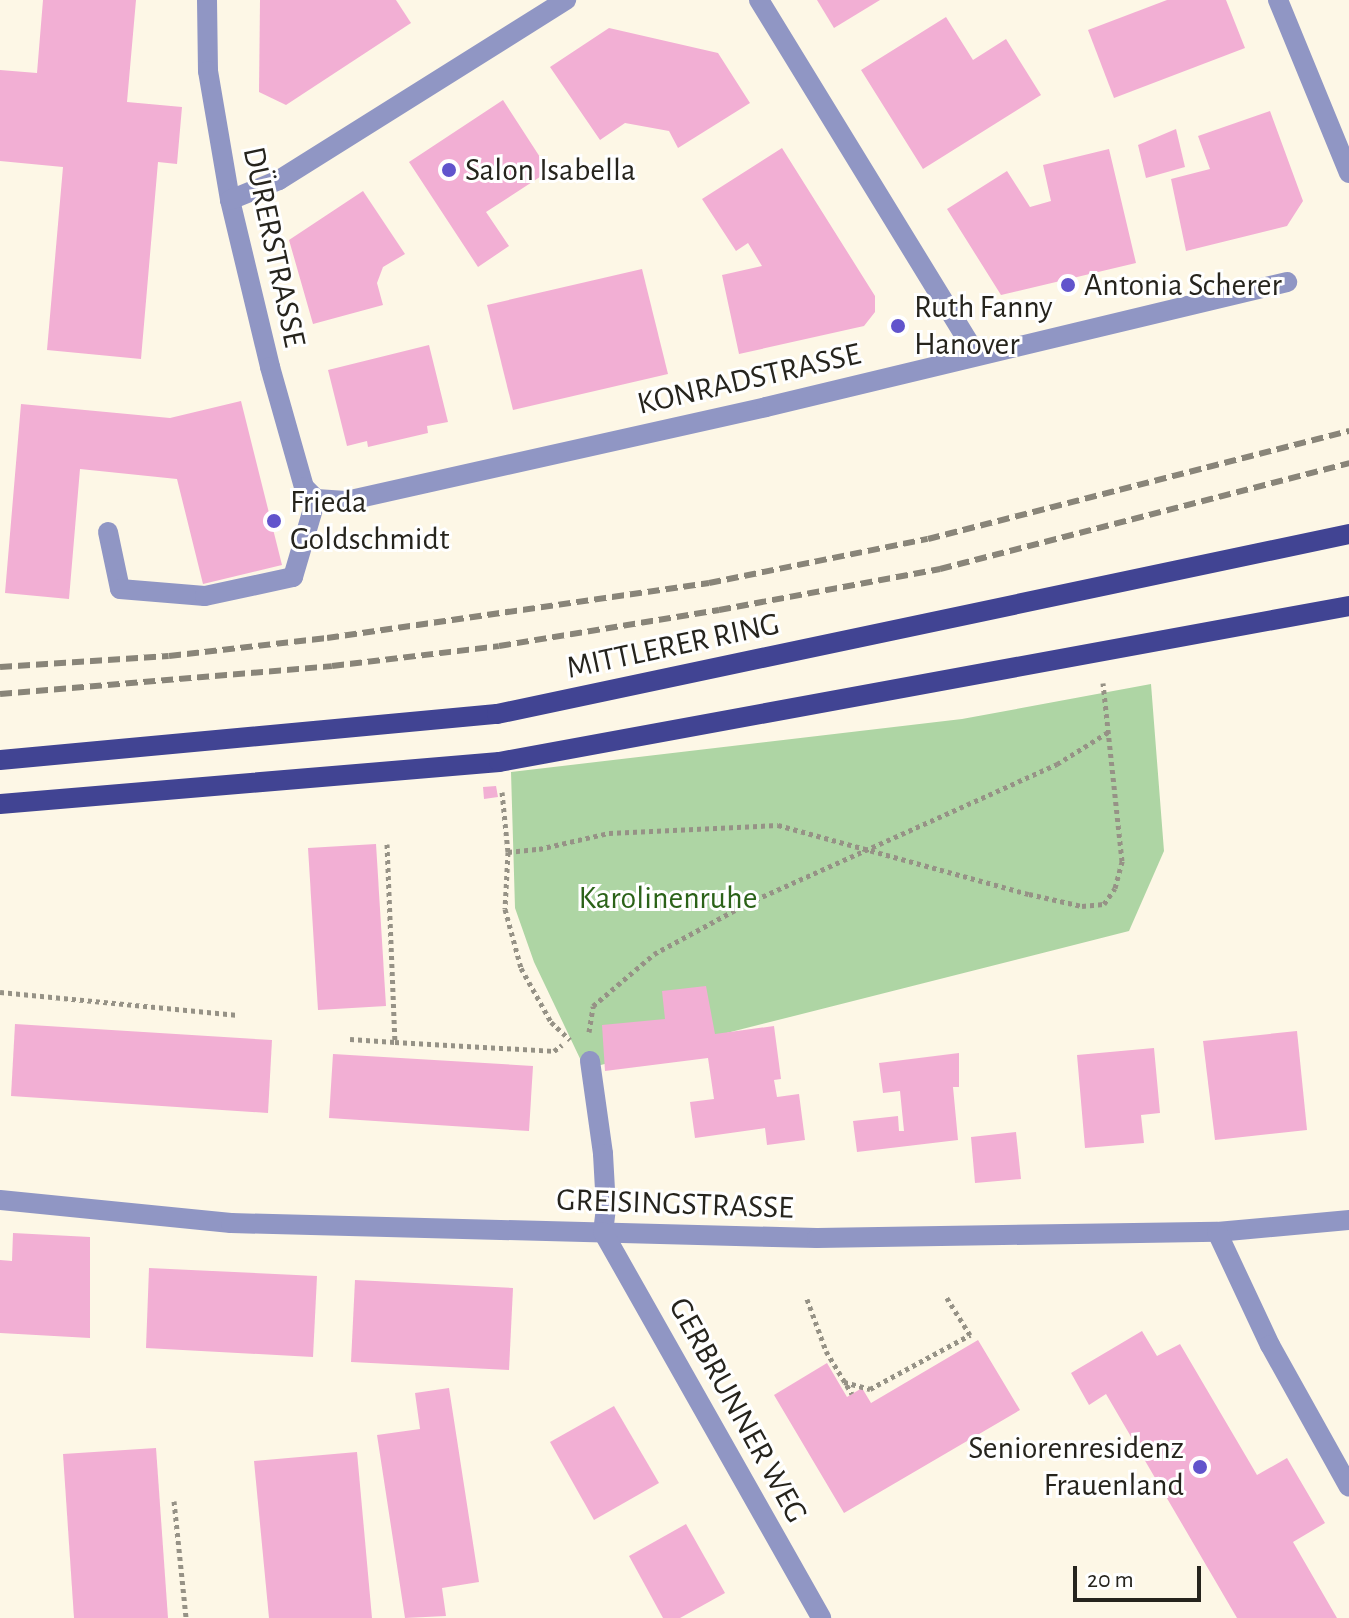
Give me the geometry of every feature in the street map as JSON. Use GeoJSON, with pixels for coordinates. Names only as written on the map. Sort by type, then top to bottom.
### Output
{"type":"FeatureCollection","features":[{"type":"Feature","properties":{"kind":"main road","name":"MITTLERER RING"},"geometry":{"type":"LineString","coordinates":[[0,760],[497,714],[1349,534]]}},
{"type":"Feature","properties":{"kind":"main road"},"geometry":{"type":"LineString","coordinates":[[0,804],[499,762],[1349,606]]}},
{"type":"Feature","properties":{"kind":"street","name":"DÜRERSTRASSE"},"geometry":{"type":"LineString","coordinates":[[207,0],[208,71],[230,200],[270,367],[304,487],[316,499]]}},
{"type":"Feature","properties":{"kind":"street"},"geometry":{"type":"LineString","coordinates":[[230,200],[279,180],[566,0]]}},
{"type":"Feature","properties":{"kind":"street"},"geometry":{"type":"LineString","coordinates":[[759,0],[977,356]]}},
{"type":"Feature","properties":{"kind":"street"},"geometry":{"type":"LineString","coordinates":[[1278,0],[1349,173]]}},
{"type":"Feature","properties":{"kind":"street","name":"KONRADSTRASSE"},"geometry":{"type":"LineString","coordinates":[[316,499],[346,501],[766,407],[1287,282]]}},
{"type":"Feature","properties":{"kind":"street"},"geometry":{"type":"LineString","coordinates":[[108,532],[120,589],[205,596],[293,577],[316,499]]}},
{"type":"Feature","properties":{"kind":"street"},"geometry":{"type":"LineString","coordinates":[[590,1061],[603,1154],[606,1208],[603,1232]]}},
{"type":"Feature","properties":{"kind":"street","name":"GREISINGSTRASSE"},"geometry":{"type":"LineString","coordinates":[[0,1200],[231,1223],[817,1238],[1217,1232],[1349,1220]]}},
{"type":"Feature","properties":{"kind":"street","name":"GERBRUNNER WEG"},"geometry":{"type":"LineString","coordinates":[[603,1232],[821,1618]]}},
{"type":"Feature","properties":{"kind":"street"},"geometry":{"type":"LineString","coordinates":[[1217,1232],[1270,1345],[1349,1487]]}},
{"type":"Feature","properties":{"kind":"path"},"geometry":{"type":"LineString","coordinates":[[508,852],[539,849],[609,833],[778,825],[1029,894],[1082,906],[1104,904],[1115,888],[1122,861],[1110,731],[1099,654]]}},
{"type":"Feature","properties":{"kind":"path"},"geometry":{"type":"LineString","coordinates":[[590,1061],[588,1026],[593,1006],[654,954],[748,903],[1057,764],[1110,731]]}},
{"type":"Feature","properties":{"kind":"path"},"geometry":{"type":"LineString","coordinates":[[499,762],[508,852],[505,909],[521,968],[551,1022],[590,1061]]}},
{"type":"Feature","properties":{"kind":"path"},"geometry":{"type":"LineString","coordinates":[[387,844],[395,1042]]}},
{"type":"Feature","properties":{"kind":"path"},"geometry":{"type":"LineString","coordinates":[[0,992],[238,1015]]}},
{"type":"Feature","properties":{"kind":"path"},"geometry":{"type":"LineString","coordinates":[[350,1039],[554,1051],[569,1039]]}},
{"type":"Feature","properties":{"kind":"path"},"geometry":{"type":"LineString","coordinates":[[844,1382],[870,1389],[970,1335],[947,1298]]}},
{"type":"Feature","properties":{"kind":"path"},"geometry":{"type":"LineString","coordinates":[[807,1299],[826,1351],[852,1394]]}},
{"type":"Feature","properties":{"kind":"path"},"geometry":{"type":"LineString","coordinates":[[174,1501],[186,1618]]}},
{"type":"Feature","properties":{"kind":"green space","name":"Karolinenruhe"},"geometry":{"type":"Polygon","coordinates":[[[1151,684],[1164,851],[1129,931],[585,1069],[534,962],[515,908],[511,772],[962,719],[1151,684]]]}},
{"type":"Feature","properties":{"kind":"building"},"geometry":{"type":"Polygon","coordinates":[[[43,0],[136,0],[127,102],[182,107],[177,164],[158,162],[141,359],[47,350],[63,167],[0,161],[0,70],[37,73],[43,0]]]}},
{"type":"Feature","properties":{"kind":"building"},"geometry":{"type":"Polygon","coordinates":[[[260,0],[396,0],[411,23],[286,105],[259,92],[260,0]]]}},
{"type":"Feature","properties":{"kind":"building"},"geometry":{"type":"Polygon","coordinates":[[[817,0],[880,0],[834,28],[817,0]]]}},
{"type":"Feature","properties":{"kind":"building"},"geometry":{"type":"Polygon","coordinates":[[[1167,0],[1226,0],[1245,48],[1114,98],[1088,30],[1167,0]]]}},
{"type":"Feature","properties":{"kind":"building"},"geometry":{"type":"Polygon","coordinates":[[[946,17],[973,60],[1006,39],[1041,95],[923,169],[861,70],[946,17]]]}},
{"type":"Feature","properties":{"kind":"building"},"geometry":{"type":"Polygon","coordinates":[[[609,28],[718,53],[750,103],[678,148],[669,131],[625,123],[600,140],[550,67],[609,28]]]}},
{"type":"Feature","properties":{"kind":"building"},"geometry":{"type":"Polygon","coordinates":[[[503,100],[549,171],[486,212],[509,246],[478,267],[409,162],[503,100]]]}},
{"type":"Feature","properties":{"kind":"building"},"geometry":{"type":"Polygon","coordinates":[[[1270,111],[1303,201],[1287,226],[1186,251],[1171,179],[1210,169],[1198,136],[1270,111]]]}},
{"type":"Feature","properties":{"kind":"building"},"geometry":{"type":"Polygon","coordinates":[[[1176,129],[1185,167],[1146,178],[1138,145],[1176,129]]]}},
{"type":"Feature","properties":{"kind":"building"},"geometry":{"type":"Polygon","coordinates":[[[782,148],[875,296],[875,312],[864,326],[739,354],[722,275],[762,266],[748,243],[736,251],[702,199],[782,148]]]}},
{"type":"Feature","properties":{"kind":"building"},"geometry":{"type":"Polygon","coordinates":[[[1109,149],[1136,263],[1001,295],[947,209],[1007,171],[1030,207],[1051,201],[1043,165],[1109,149]]]}},
{"type":"Feature","properties":{"kind":"building"},"geometry":{"type":"Polygon","coordinates":[[[363,191],[405,254],[383,267],[377,283],[383,305],[313,324],[289,240],[363,191]]]}},
{"type":"Feature","properties":{"kind":"building"},"geometry":{"type":"Polygon","coordinates":[[[642,269],[668,374],[513,410],[487,305],[642,269]]]}},
{"type":"Feature","properties":{"kind":"building"},"geometry":{"type":"Polygon","coordinates":[[[429,345],[448,422],[427,426],[428,433],[368,447],[367,441],[347,446],[328,370],[429,345]]]}},
{"type":"Feature","properties":{"kind":"building"},"geometry":{"type":"Polygon","coordinates":[[[241,401],[282,565],[203,584],[177,479],[80,469],[69,599],[5,593],[21,404],[170,418],[241,401]]]}},
{"type":"Feature","properties":{"kind":"building"},"geometry":{"type":"Polygon","coordinates":[[[496,786],[498,797],[484,799],[483,787],[496,786]]]}},
{"type":"Feature","properties":{"kind":"building"},"geometry":{"type":"Polygon","coordinates":[[[376,844],[386,1006],[318,1010],[308,848],[376,844]]]}},
{"type":"Feature","properties":{"kind":"building"},"geometry":{"type":"Polygon","coordinates":[[[706,986],[715,1034],[774,1026],[781,1079],[774,1080],[777,1097],[799,1094],[805,1140],[767,1145],[765,1128],[695,1138],[690,1102],[714,1099],[708,1058],[605,1071],[602,1025],[665,1019],[662,991],[706,986]]]}},
{"type":"Feature","properties":{"kind":"building"},"geometry":{"type":"Polygon","coordinates":[[[15,1024],[272,1040],[268,1113],[11,1096],[15,1024]]]}},
{"type":"Feature","properties":{"kind":"building"},"geometry":{"type":"Polygon","coordinates":[[[1297,1031],[1307,1130],[1215,1140],[1203,1041],[1297,1031]]]}},
{"type":"Feature","properties":{"kind":"building"},"geometry":{"type":"Polygon","coordinates":[[[1154,1048],[1160,1113],[1141,1115],[1144,1143],[1085,1148],[1077,1055],[1154,1048]]]}},
{"type":"Feature","properties":{"kind":"building"},"geometry":{"type":"Polygon","coordinates":[[[959,1053],[959,1087],[953,1087],[958,1140],[857,1152],[853,1121],[898,1116],[899,1131],[904,1131],[900,1091],[883,1093],[879,1063],[959,1053]]]}},
{"type":"Feature","properties":{"kind":"building"},"geometry":{"type":"Polygon","coordinates":[[[333,1054],[533,1066],[529,1131],[329,1118],[333,1054]]]}},
{"type":"Feature","properties":{"kind":"building"},"geometry":{"type":"Polygon","coordinates":[[[1016,1132],[1021,1179],[975,1183],[971,1137],[1016,1132]]]}},
{"type":"Feature","properties":{"kind":"building"},"geometry":{"type":"Polygon","coordinates":[[[13,1233],[90,1237],[90,1338],[0,1333],[0,1260],[12,1261],[13,1233]]]}},
{"type":"Feature","properties":{"kind":"building"},"geometry":{"type":"Polygon","coordinates":[[[149,1268],[317,1276],[313,1357],[146,1348],[149,1268]]]}},
{"type":"Feature","properties":{"kind":"building"},"geometry":{"type":"Polygon","coordinates":[[[355,1280],[513,1288],[509,1370],[351,1362],[355,1280]]]}},
{"type":"Feature","properties":{"kind":"building","name":"Seniorenresidenz Frauenland"},"geometry":{"type":"Polygon","coordinates":[[[1142,1331],[1157,1356],[1180,1344],[1257,1475],[1287,1458],[1325,1523],[1293,1542],[1337,1618],[1237,1618],[1106,1394],[1089,1405],[1071,1373],[1142,1331]]]}},
{"type":"Feature","properties":{"kind":"building"},"geometry":{"type":"Polygon","coordinates":[[[978,1340],[1020,1410],[844,1513],[774,1395],[827,1363],[847,1397],[862,1388],[871,1403],[978,1340]]]}},
{"type":"Feature","properties":{"kind":"building"},"geometry":{"type":"Polygon","coordinates":[[[449,1388],[479,1582],[442,1588],[446,1616],[405,1618],[377,1435],[420,1429],[415,1393],[449,1388]]]}},
{"type":"Feature","properties":{"kind":"building"},"geometry":{"type":"Polygon","coordinates":[[[614,1406],[659,1483],[594,1520],[550,1442],[614,1406]]]}},
{"type":"Feature","properties":{"kind":"building"},"geometry":{"type":"Polygon","coordinates":[[[156,1448],[168,1618],[74,1618],[63,1454],[156,1448]]]}},
{"type":"Feature","properties":{"kind":"building"},"geometry":{"type":"Polygon","coordinates":[[[357,1452],[372,1618],[269,1618],[254,1461],[357,1452]]]}},
{"type":"Feature","properties":{"kind":"building"},"geometry":{"type":"Polygon","coordinates":[[[686,1524],[725,1593],[680,1618],[663,1618],[629,1556],[686,1524]]]}},
{"type":"Feature","properties":{"kind":"railway"},"geometry":{"type":"LineString","coordinates":[[0,667],[169,656],[327,638],[709,583],[928,539],[1349,431]]}},
{"type":"Feature","properties":{"kind":"railway"},"geometry":{"type":"LineString","coordinates":[[0,694],[332,666],[499,646],[719,610],[940,569],[1349,463]]}},
{"type":"Feature","properties":{"kind":"place","name":"Salon Isabella"},"geometry":{"type":"Point","coordinates":[449,170]}},
{"type":"Feature","properties":{"kind":"place","name":"Antonia Scherer"},"geometry":{"type":"Point","coordinates":[1068,285]}},
{"type":"Feature","properties":{"kind":"place","name":"Ruth Fanny Hanover"},"geometry":{"type":"Point","coordinates":[898,326]}},
{"type":"Feature","properties":{"kind":"place","name":"Frieda Goldschmidt"},"geometry":{"type":"Point","coordinates":[274,521]}},
{"type":"Feature","properties":{"kind":"place","name":"Seniorenresidenz Frauenland"},"geometry":{"type":"Point","coordinates":[1200,1467]}}]}
